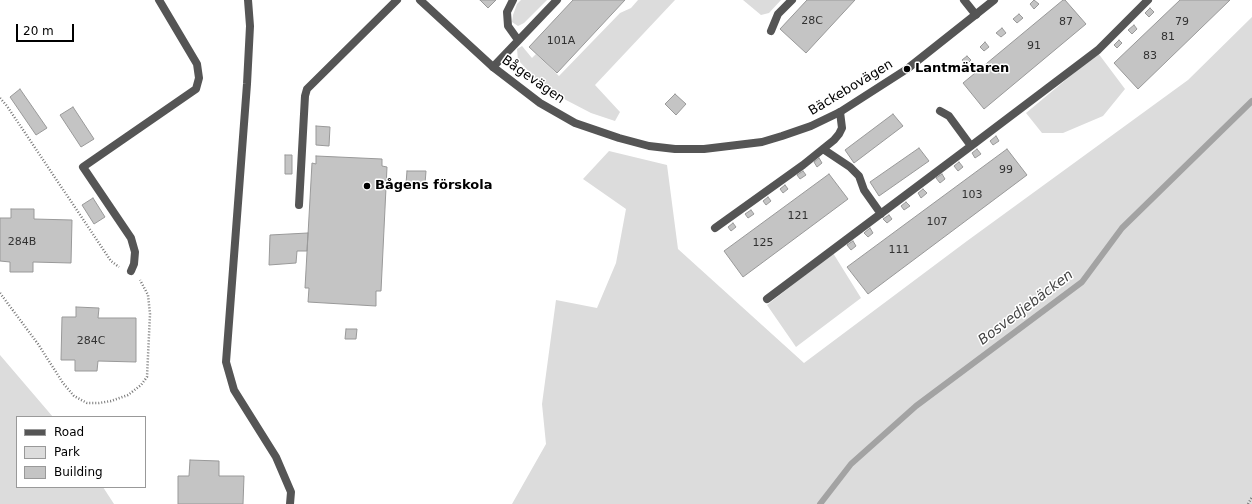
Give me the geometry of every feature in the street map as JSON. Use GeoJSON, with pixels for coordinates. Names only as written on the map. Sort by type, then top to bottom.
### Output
{"type":"FeatureCollection","features":[{"type":"Feature","properties":{"kind":"street"},"geometry":{"type":"LineString","coordinates":[[131,271],[134,264],[135,252],[131,238],[83,167],[196,89],[199,78],[197,64],[159,0]]}},
{"type":"Feature","properties":{"kind":"street"},"geometry":{"type":"LineString","coordinates":[[248,0],[250,26],[247,84],[226,362],[234,390],[276,457],[290,492],[290,504]]}},
{"type":"Feature","properties":{"kind":"street"},"geometry":{"type":"LineString","coordinates":[[299,205],[305,96],[307,89],[397,0]]}},
{"type":"Feature","properties":{"kind":"street","name":"Bågevägen"},"geometry":{"type":"LineString","coordinates":[[420,0],[493,67],[540,103],[575,123],[619,138],[649,146],[675,149]]}},
{"type":"Feature","properties":{"kind":"street"},"geometry":{"type":"LineString","coordinates":[[513,0],[507,12],[508,26],[518,40]]}},
{"type":"Feature","properties":{"kind":"street"},"geometry":{"type":"LineString","coordinates":[[493,67],[557,0]]}},
{"type":"Feature","properties":{"kind":"street"},"geometry":{"type":"LineString","coordinates":[[771,31],[778,14],[792,0]]}},
{"type":"Feature","properties":{"kind":"street"},"geometry":{"type":"LineString","coordinates":[[964,0],[976,15]]}},
{"type":"Feature","properties":{"kind":"street","name":"Bäckebovägen"},"geometry":{"type":"LineString","coordinates":[[675,149],[704,149],[762,142],[811,126],[840,112],[908,69],[994,0]]}},
{"type":"Feature","properties":{"kind":"street"},"geometry":{"type":"LineString","coordinates":[[766,299],[1098,50],[1148,0]]}},
{"type":"Feature","properties":{"kind":"street"},"geometry":{"type":"LineString","coordinates":[[940,111],[949,116],[971,146]]}},
{"type":"Feature","properties":{"kind":"street"},"geometry":{"type":"LineString","coordinates":[[715,228],[823,149],[839,134],[842,128],[840,112]]}},
{"type":"Feature","properties":{"kind":"street"},"geometry":{"type":"LineString","coordinates":[[823,149],[859,176],[864,190],[881,214]]}},
{"type":"Feature","properties":{"kind":"path"},"geometry":{"type":"LineString","coordinates":[[0,98],[7,106],[111,261],[121,269],[131,271],[139,279],[148,295],[150,314],[147,377],[141,385],[128,395],[111,401],[87,403],[74,396],[63,384],[38,344],[0,293]]}},
{"type":"Feature","properties":{"kind":"path"},"geometry":{"type":"LineString","coordinates":[[1248,504],[1252,497]]}},
{"type":"Feature","properties":{"kind":"green space"},"geometry":{"type":"Polygon","coordinates":[[[521,0],[547,0],[524,23],[518,26],[512,22],[517,4],[521,0]]]}},
{"type":"Feature","properties":{"kind":"green space"},"geometry":{"type":"Polygon","coordinates":[[[638,0],[675,0],[595,85],[620,112],[615,121],[591,113],[566,100],[540,83],[518,60],[517,49],[522,46],[532,58],[536,54],[559,76],[620,13],[631,8],[638,0]]]}},
{"type":"Feature","properties":{"kind":"green space"},"geometry":{"type":"Polygon","coordinates":[[[743,0],[781,0],[769,13],[761,15],[743,0]]]}},
{"type":"Feature","properties":{"kind":"green space"},"geometry":{"type":"Polygon","coordinates":[[[1252,17],[1252,504],[512,504],[546,444],[542,404],[556,300],[597,308],[616,263],[626,209],[583,179],[609,151],[667,165],[678,249],[804,363],[967,241],[1188,80],[1252,17]]]}},
{"type":"Feature","properties":{"kind":"green space"},"geometry":{"type":"Polygon","coordinates":[[[1098,53],[1125,89],[1103,116],[1063,133],[1042,133],[1026,113],[1098,53]]]}},
{"type":"Feature","properties":{"kind":"green space"},"geometry":{"type":"Polygon","coordinates":[[[833,253],[861,298],[796,347],[767,305],[833,253]]]}},
{"type":"Feature","properties":{"kind":"green space"},"geometry":{"type":"Polygon","coordinates":[[[0,355],[52,416],[16,416],[16,488],[104,488],[114,504],[0,504],[0,355]]]}},
{"type":"Feature","properties":{"kind":"building"},"geometry":{"type":"Polygon","coordinates":[[[480,0],[496,0],[488,8],[480,0]]]}},
{"type":"Feature","properties":{"kind":"building"},"geometry":{"type":"Polygon","coordinates":[[[573,0],[625,0],[557,73],[529,47],[573,0]]]}},
{"type":"Feature","properties":{"kind":"building"},"geometry":{"type":"Polygon","coordinates":[[[807,0],[855,0],[806,53],[780,29],[807,0]]]}},
{"type":"Feature","properties":{"kind":"building"},"geometry":{"type":"Polygon","coordinates":[[[1034,0],[1039,4],[1034,9],[1030,4],[1034,0]]]}},
{"type":"Feature","properties":{"kind":"building"},"geometry":{"type":"Polygon","coordinates":[[[1063,0],[1065,0],[1086,24],[984,109],[963,83],[1063,0]]]}},
{"type":"Feature","properties":{"kind":"building"},"geometry":{"type":"Polygon","coordinates":[[[1180,0],[1230,0],[1138,89],[1114,63],[1180,0]]]}},
{"type":"Feature","properties":{"kind":"building"},"geometry":{"type":"Polygon","coordinates":[[[1150,8],[1154,12],[1149,17],[1145,13],[1150,8]]]}},
{"type":"Feature","properties":{"kind":"building"},"geometry":{"type":"Polygon","coordinates":[[[1019,14],[1023,18],[1017,23],[1013,19],[1019,14]]]}},
{"type":"Feature","properties":{"kind":"building"},"geometry":{"type":"Polygon","coordinates":[[[1134,25],[1137,29],[1132,34],[1128,30],[1134,25]]]}},
{"type":"Feature","properties":{"kind":"building"},"geometry":{"type":"Polygon","coordinates":[[[1002,28],[1006,33],[1001,37],[996,33],[1002,28]]]}},
{"type":"Feature","properties":{"kind":"building"},"geometry":{"type":"Polygon","coordinates":[[[1119,40],[1122,43],[1117,48],[1114,45],[1119,40]]]}},
{"type":"Feature","properties":{"kind":"building"},"geometry":{"type":"Polygon","coordinates":[[[985,42],[989,47],[984,51],[980,47],[985,42]]]}},
{"type":"Feature","properties":{"kind":"building"},"geometry":{"type":"Polygon","coordinates":[[[967,56],[971,60],[966,65],[962,60],[967,56]]]}},
{"type":"Feature","properties":{"kind":"building"},"geometry":{"type":"Polygon","coordinates":[[[20,89],[47,128],[36,135],[10,97],[20,89]]]}},
{"type":"Feature","properties":{"kind":"building"},"geometry":{"type":"Polygon","coordinates":[[[675,94],[686,104],[676,115],[665,104],[675,94]]]}},
{"type":"Feature","properties":{"kind":"building"},"geometry":{"type":"Polygon","coordinates":[[[73,107],[94,139],[81,147],[60,115],[73,107]]]}},
{"type":"Feature","properties":{"kind":"building"},"geometry":{"type":"Polygon","coordinates":[[[893,114],[903,126],[854,163],[845,150],[893,114]]]}},
{"type":"Feature","properties":{"kind":"building"},"geometry":{"type":"Polygon","coordinates":[[[316,126],[330,127],[329,146],[316,145],[316,126]]]}},
{"type":"Feature","properties":{"kind":"building"},"geometry":{"type":"Polygon","coordinates":[[[996,136],[999,141],[993,145],[990,141],[996,136]]]}},
{"type":"Feature","properties":{"kind":"building"},"geometry":{"type":"Polygon","coordinates":[[[919,148],[929,161],[879,196],[870,182],[919,148]]]}},
{"type":"Feature","properties":{"kind":"building"},"geometry":{"type":"Polygon","coordinates":[[[977,149],[981,154],[975,158],[972,153],[977,149]]]}},
{"type":"Feature","properties":{"kind":"building"},"geometry":{"type":"Polygon","coordinates":[[[1007,149],[1027,175],[868,294],[847,267],[1007,149]]]}},
{"type":"Feature","properties":{"kind":"building"},"geometry":{"type":"Polygon","coordinates":[[[285,155],[292,155],[292,174],[285,174],[285,155]]]}},
{"type":"Feature","properties":{"kind":"building"},"geometry":{"type":"Polygon","coordinates":[[[316,156],[382,159],[382,166],[387,167],[381,291],[376,291],[376,306],[308,302],[309,288],[305,288],[312,163],[316,164],[316,156]]]}},
{"type":"Feature","properties":{"kind":"building"},"geometry":{"type":"Polygon","coordinates":[[[819,158],[822,163],[817,167],[814,162],[819,158]]]}},
{"type":"Feature","properties":{"kind":"building"},"geometry":{"type":"Polygon","coordinates":[[[959,162],[963,167],[958,171],[954,166],[959,162]]]}},
{"type":"Feature","properties":{"kind":"building"},"geometry":{"type":"Polygon","coordinates":[[[407,171],[426,171],[425,184],[406,184],[407,171]]]}},
{"type":"Feature","properties":{"kind":"building"},"geometry":{"type":"Polygon","coordinates":[[[803,171],[806,175],[800,179],[797,175],[803,171]]]}},
{"type":"Feature","properties":{"kind":"building"},"geometry":{"type":"Polygon","coordinates":[[[829,174],[848,199],[743,277],[724,251],[829,174]]]}},
{"type":"Feature","properties":{"kind":"building"},"geometry":{"type":"Polygon","coordinates":[[[942,174],[945,179],[940,183],[936,178],[942,174]]]}},
{"type":"Feature","properties":{"kind":"building"},"geometry":{"type":"Polygon","coordinates":[[[785,185],[788,189],[783,193],[780,189],[785,185]]]}},
{"type":"Feature","properties":{"kind":"building"},"geometry":{"type":"Polygon","coordinates":[[[923,189],[927,193],[921,198],[918,193],[923,189]]]}},
{"type":"Feature","properties":{"kind":"building"},"geometry":{"type":"Polygon","coordinates":[[[768,197],[771,201],[766,205],[763,201],[768,197]]]}},
{"type":"Feature","properties":{"kind":"building"},"geometry":{"type":"Polygon","coordinates":[[[93,198],[105,217],[94,224],[82,205],[93,198]]]}},
{"type":"Feature","properties":{"kind":"building"},"geometry":{"type":"Polygon","coordinates":[[[906,202],[910,206],[904,210],[901,206],[906,202]]]}},
{"type":"Feature","properties":{"kind":"building"},"geometry":{"type":"Polygon","coordinates":[[[11,209],[34,209],[34,219],[72,220],[71,263],[33,262],[33,272],[10,272],[10,262],[0,261],[0,218],[11,218],[11,209]]]}},
{"type":"Feature","properties":{"kind":"building"},"geometry":{"type":"Polygon","coordinates":[[[751,210],[754,214],[748,218],[745,214],[751,210]]]}},
{"type":"Feature","properties":{"kind":"building"},"geometry":{"type":"Polygon","coordinates":[[[889,215],[892,219],[887,223],[883,219],[889,215]]]}},
{"type":"Feature","properties":{"kind":"building"},"geometry":{"type":"Polygon","coordinates":[[[733,223],[736,227],[731,231],[728,227],[733,223]]]}},
{"type":"Feature","properties":{"kind":"building"},"geometry":{"type":"Polygon","coordinates":[[[870,228],[873,233],[868,237],[864,233],[870,228]]]}},
{"type":"Feature","properties":{"kind":"building"},"geometry":{"type":"Polygon","coordinates":[[[308,233],[307,251],[297,251],[296,263],[269,265],[270,235],[308,233]]]}},
{"type":"Feature","properties":{"kind":"building"},"geometry":{"type":"Polygon","coordinates":[[[853,241],[856,246],[851,250],[847,245],[853,241]]]}},
{"type":"Feature","properties":{"kind":"building"},"geometry":{"type":"Polygon","coordinates":[[[76,307],[99,308],[98,318],[136,318],[136,362],[98,361],[97,371],[75,371],[75,360],[61,360],[62,317],[76,317],[76,307]]]}},
{"type":"Feature","properties":{"kind":"building"},"geometry":{"type":"Polygon","coordinates":[[[346,329],[357,329],[356,339],[345,339],[346,329]]]}},
{"type":"Feature","properties":{"kind":"building"},"geometry":{"type":"Polygon","coordinates":[[[190,460],[219,461],[219,476],[244,476],[243,504],[178,504],[178,476],[189,476],[190,460]]]}},
{"type":"Feature","properties":{"kind":"waterway","name":"Bosvedjebäcken"},"geometry":{"type":"LineString","coordinates":[[820,504],[851,464],[916,406],[1082,282],[1122,228],[1252,101]]}},
{"type":"Feature","properties":{"kind":"place","name":"Lantmätaren"},"geometry":{"type":"Point","coordinates":[907,69]}},
{"type":"Feature","properties":{"kind":"place","name":"Bågens förskola"},"geometry":{"type":"Point","coordinates":[367,186]}}]}
